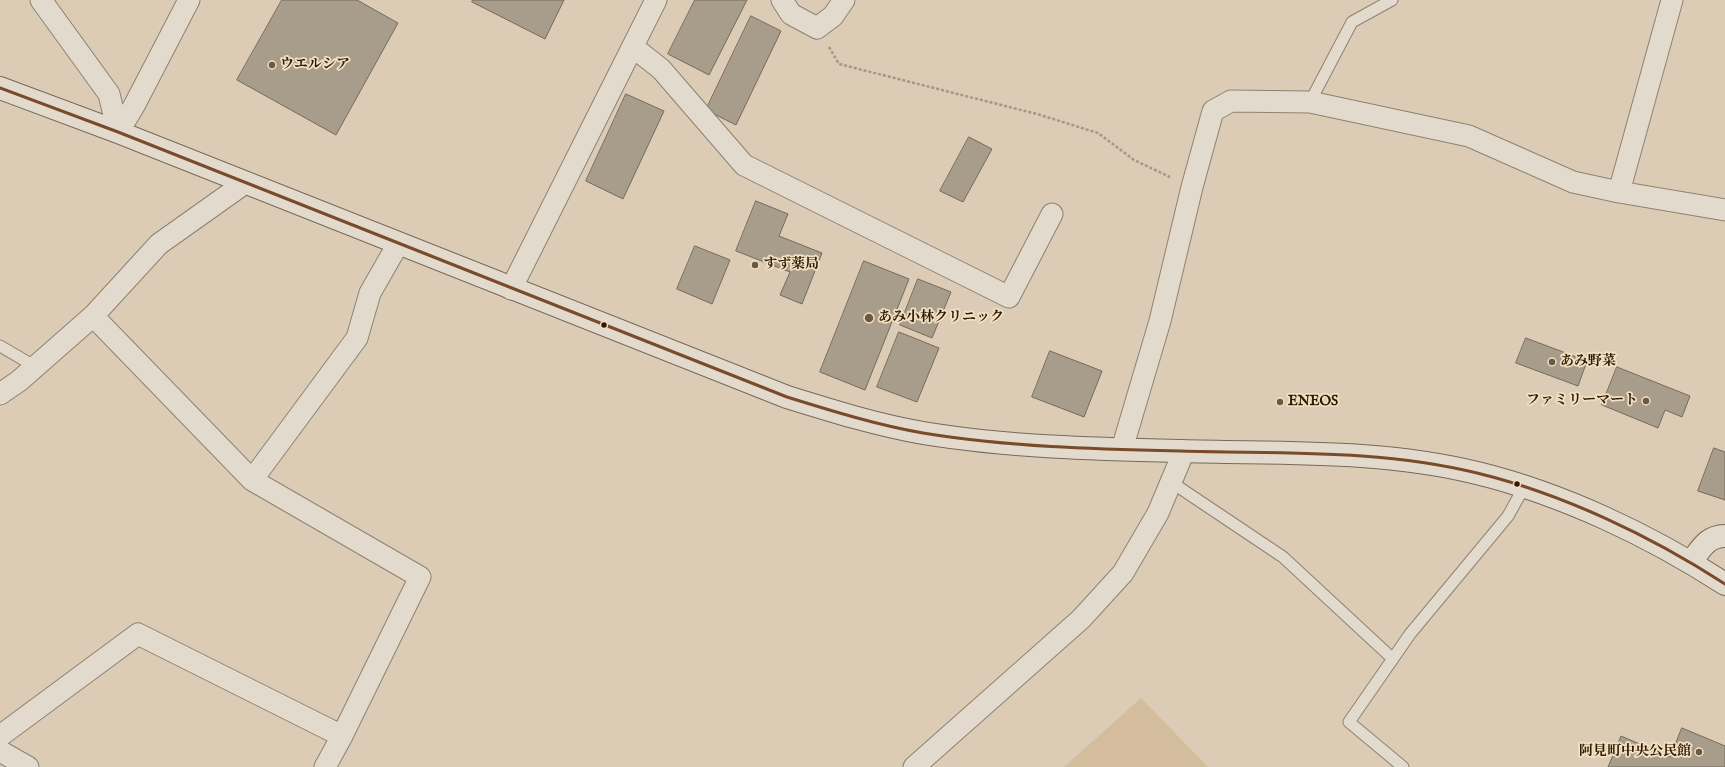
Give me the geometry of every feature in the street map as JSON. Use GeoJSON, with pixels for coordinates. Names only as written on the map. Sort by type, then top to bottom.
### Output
{"type":"FeatureCollection","features":[{"type":"Feature","properties":{"kind":"street"},"geometry":{"type":"LineString","coordinates":[[41,0],[109,94],[118,132]]}},
{"type":"Feature","properties":{"kind":"street"},"geometry":{"type":"LineString","coordinates":[[118,132],[134,106],[189,0]]}},
{"type":"Feature","properties":{"kind":"street"},"geometry":{"type":"LineString","coordinates":[[511,289],[656,0]]}},
{"type":"Feature","properties":{"kind":"street"},"geometry":{"type":"LineString","coordinates":[[782,0],[791,14],[817,28],[833,16],[844,0]]}},
{"type":"Feature","properties":{"kind":"street"},"geometry":{"type":"LineString","coordinates":[[1619,192],[1672,0]]}},
{"type":"Feature","properties":{"kind":"street"},"geometry":{"type":"LineString","coordinates":[[633,47],[662,69],[744,165],[1008,297],[1052,214]]}},
{"type":"Feature","properties":{"kind":"street"},"geometry":{"type":"LineString","coordinates":[[0,88],[118,132],[511,289],[787,397],[859,419],[922,433],[991,442],[1184,452],[1288,453],[1384,458],[1421,462],[1477,473],[1524,487],[1637,532],[1691,562],[1725,584]]}},
{"type":"Feature","properties":{"kind":"street"},"geometry":{"type":"LineString","coordinates":[[1122,449],[1160,321],[1192,187],[1213,111],[1231,101],[1310,102],[1469,136],[1573,182],[1619,192],[1725,210]]}},
{"type":"Feature","properties":{"kind":"street"},"geometry":{"type":"LineString","coordinates":[[0,394],[36,367],[93,316],[159,244],[246,183]]}},
{"type":"Feature","properties":{"kind":"street"},"geometry":{"type":"LineString","coordinates":[[252,480],[357,338],[370,294],[398,244]]}},
{"type":"Feature","properties":{"kind":"street"},"geometry":{"type":"LineString","coordinates":[[93,316],[252,480],[420,577],[342,736],[325,767]]}},
{"type":"Feature","properties":{"kind":"street"},"geometry":{"type":"LineString","coordinates":[[914,767],[1081,619],[1122,573],[1158,513],[1184,452]]}},
{"type":"Feature","properties":{"kind":"street"},"geometry":{"type":"LineString","coordinates":[[1691,562],[1707,540],[1716,536],[1725,536]]}},
{"type":"Feature","properties":{"kind":"street"},"geometry":{"type":"LineString","coordinates":[[0,736],[138,634],[342,736]]}},
{"type":"Feature","properties":{"kind":"street"},"geometry":{"type":"LineString","coordinates":[[0,751],[28,767]]}},
{"type":"Feature","properties":{"kind":"lane"},"geometry":{"type":"LineString","coordinates":[[1310,102],[1352,22],[1392,0]]}},
{"type":"Feature","properties":{"kind":"lane"},"geometry":{"type":"LineString","coordinates":[[0,346],[36,367]]}},
{"type":"Feature","properties":{"kind":"lane"},"geometry":{"type":"LineString","coordinates":[[1171,482],[1282,557],[1393,659]]}},
{"type":"Feature","properties":{"kind":"lane"},"geometry":{"type":"LineString","coordinates":[[1403,767],[1349,722],[1410,634],[1508,516],[1524,487]]}},
{"type":"Feature","properties":{"kind":"path"},"geometry":{"type":"LineString","coordinates":[[817,28],[839,64],[1029,112],[1098,132],[1134,160],[1192,187]]}},
{"type":"Feature","properties":{"kind":"shaded area"},"geometry":{"type":"Polygon","coordinates":[[[1141,698],[1208,767],[1064,767],[1141,698]]]}},
{"type":"Feature","properties":{"kind":"building"},"geometry":{"type":"Polygon","coordinates":[[[282,0],[357,0],[398,23],[336,135],[237,80],[282,0]]]}},
{"type":"Feature","properties":{"kind":"building"},"geometry":{"type":"Polygon","coordinates":[[[473,0],[564,0],[545,39],[472,2],[473,0]]]}},
{"type":"Feature","properties":{"kind":"building"},"geometry":{"type":"Polygon","coordinates":[[[695,0],[747,0],[709,75],[668,54],[695,0]]]}},
{"type":"Feature","properties":{"kind":"building"},"geometry":{"type":"Polygon","coordinates":[[[751,16],[781,31],[736,125],[706,110],[751,16]]]}},
{"type":"Feature","properties":{"kind":"building"},"geometry":{"type":"Polygon","coordinates":[[[626,94],[664,111],[623,199],[586,181],[626,94]]]}},
{"type":"Feature","properties":{"kind":"building"},"geometry":{"type":"Polygon","coordinates":[[[969,137],[992,149],[963,202],[940,191],[969,137]]]}},
{"type":"Feature","properties":{"kind":"building"},"geometry":{"type":"Polygon","coordinates":[[[756,201],[788,214],[779,236],[822,253],[802,304],[780,295],[790,272],[736,251],[756,201]]]}},
{"type":"Feature","properties":{"kind":"building"},"geometry":{"type":"Polygon","coordinates":[[[695,246],[730,260],[712,304],[677,289],[695,246]]]}},
{"type":"Feature","properties":{"kind":"building"},"geometry":{"type":"Polygon","coordinates":[[[864,261],[909,279],[865,390],[820,372],[864,261]]]}},
{"type":"Feature","properties":{"kind":"building"},"geometry":{"type":"Polygon","coordinates":[[[918,279],[951,292],[932,338],[900,325],[918,279]]]}},
{"type":"Feature","properties":{"kind":"building"},"geometry":{"type":"Polygon","coordinates":[[[899,332],[939,348],[917,402],[877,387],[899,332]]]}},
{"type":"Feature","properties":{"kind":"building","name":"あみ野菜"},"geometry":{"type":"Polygon","coordinates":[[[1526,338],[1587,361],[1578,386],[1516,363],[1526,338]]]}},
{"type":"Feature","properties":{"kind":"building"},"geometry":{"type":"Polygon","coordinates":[[[1050,351],[1102,371],[1084,417],[1032,397],[1050,351]]]}},
{"type":"Feature","properties":{"kind":"building","name":"ファミリーマート"},"geometry":{"type":"Polygon","coordinates":[[[1617,367],[1690,396],[1682,417],[1665,410],[1658,428],[1602,405],[1617,367]]]}},
{"type":"Feature","properties":{"kind":"building"},"geometry":{"type":"Polygon","coordinates":[[[1714,448],[1725,452],[1725,500],[1698,491],[1714,448]]]}},
{"type":"Feature","properties":{"kind":"building","name":"阿見町中央公民館"},"geometry":{"type":"Polygon","coordinates":[[[1682,728],[1725,746],[1725,767],[1608,767],[1621,736],[1670,757],[1682,728]]]}},
{"type":"Feature","properties":{"kind":"transit line"},"geometry":{"type":"LineString","coordinates":[[0,88],[118,132],[787,397],[872,422],[955,438],[1019,444],[1116,449],[1330,454],[1367,456],[1440,465],[1477,473],[1542,492],[1606,518],[1667,549],[1725,584]]}},
{"type":"Feature","properties":{"kind":"place","name":"ウエルシア"},"geometry":{"type":"Point","coordinates":[272,65]}},
{"type":"Feature","properties":{"kind":"place","name":"すず薬局"},"geometry":{"type":"Point","coordinates":[755,265]}},
{"type":"Feature","properties":{"kind":"place","name":"あみ小林クリニック"},"geometry":{"type":"Point","coordinates":[869,318]}},
{"type":"Feature","properties":{"kind":"place","name":"あみ野菜"},"geometry":{"type":"Point","coordinates":[1552,362]}},
{"type":"Feature","properties":{"kind":"place","name":"ファミリーマート"},"geometry":{"type":"Point","coordinates":[1646,401]}},
{"type":"Feature","properties":{"kind":"place","name":"ENEOS"},"geometry":{"type":"Point","coordinates":[1280,402]}},
{"type":"Feature","properties":{"kind":"place","name":"阿見町中央公民館"},"geometry":{"type":"Point","coordinates":[1699,752]}}]}
